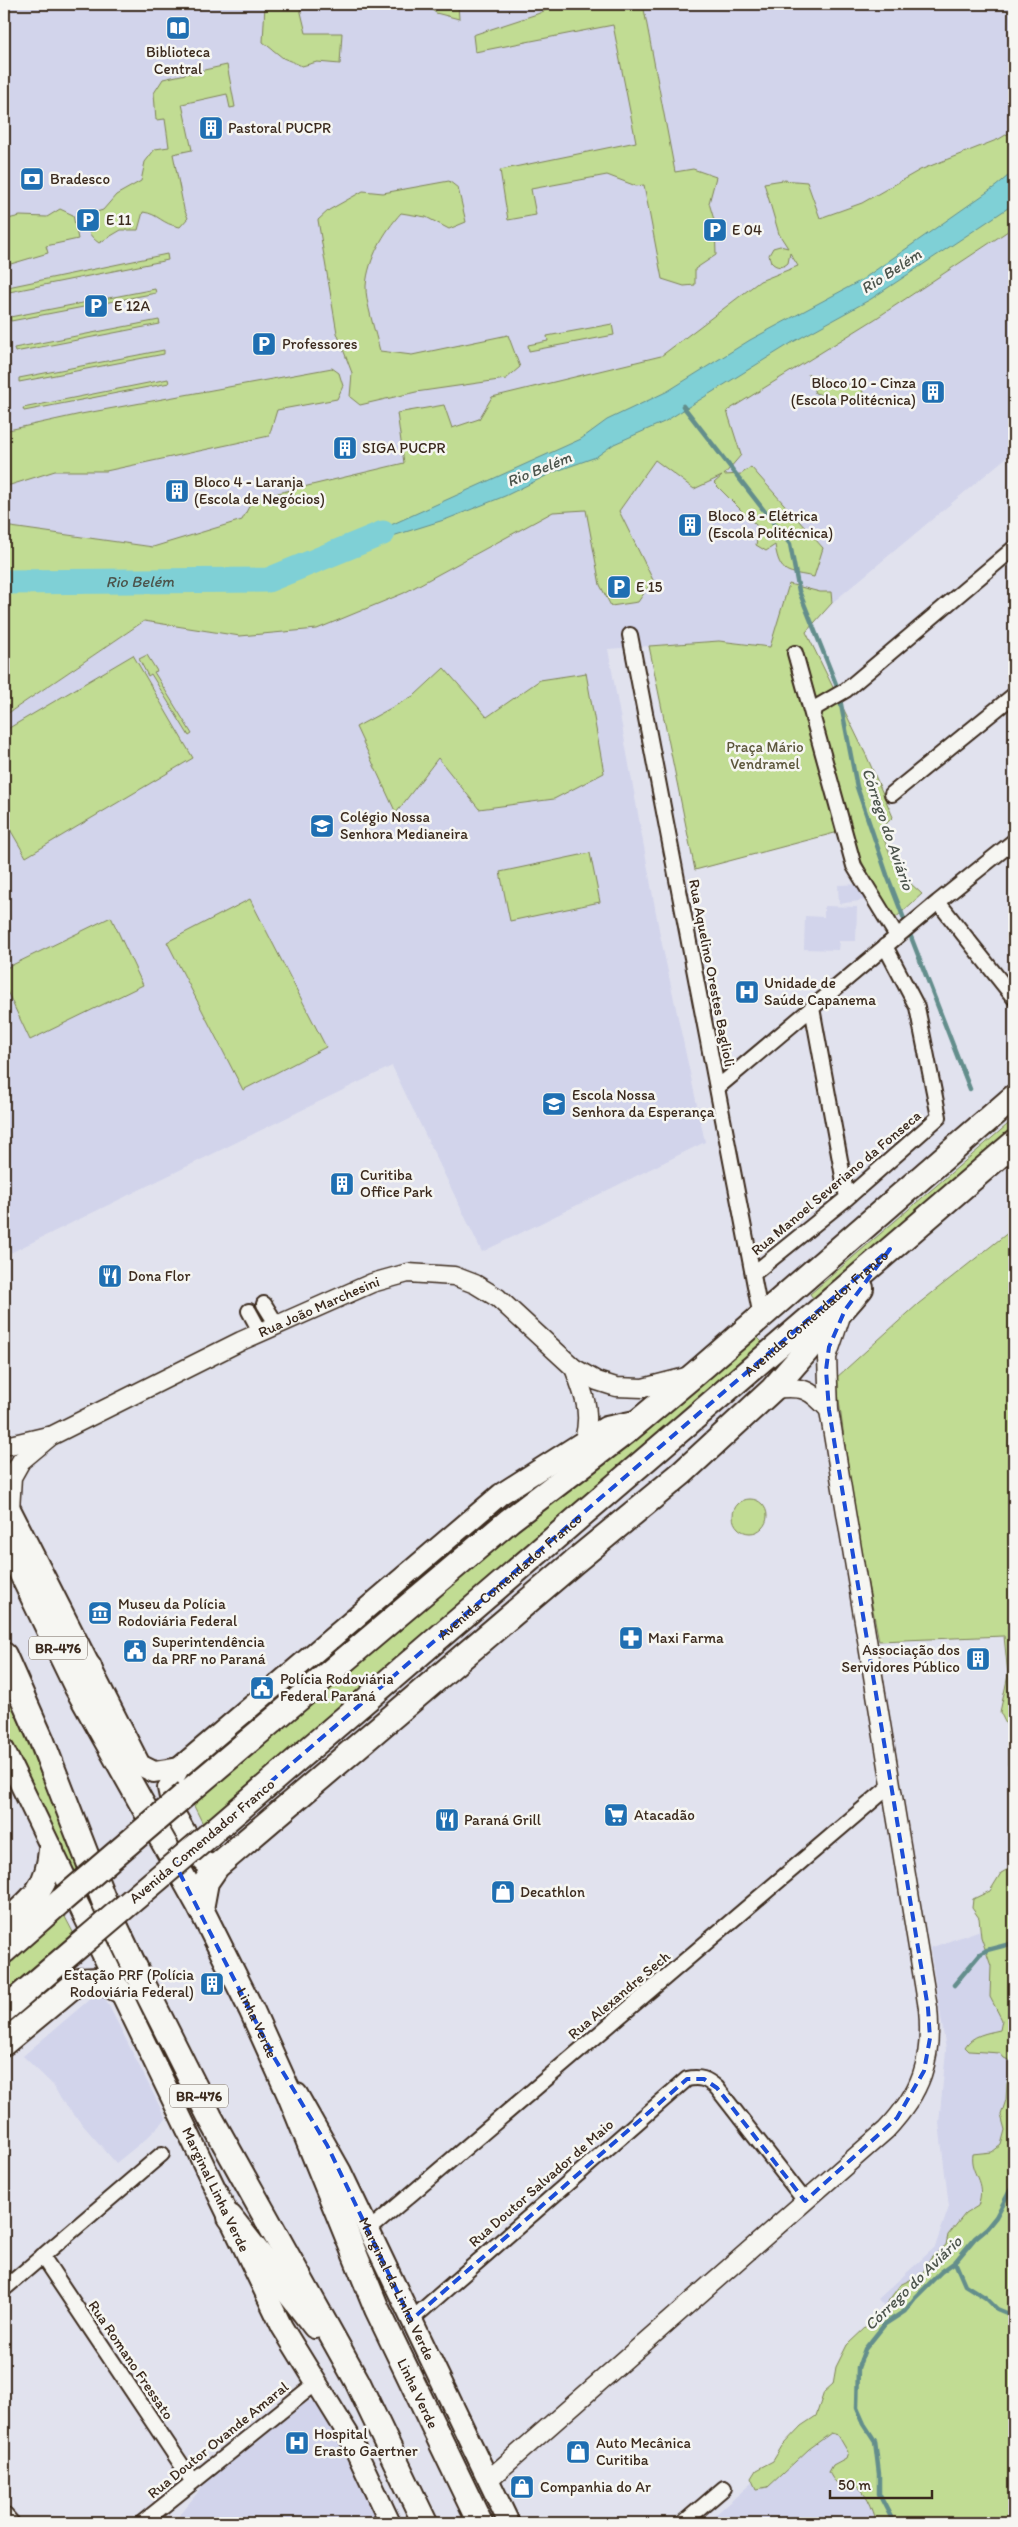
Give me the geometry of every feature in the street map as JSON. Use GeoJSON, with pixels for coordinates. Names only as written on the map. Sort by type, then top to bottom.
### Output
{"type":"FeatureCollection","features":[{"type":"Feature","properties":{"kind":"highway"},"geometry":{"type":"LineString","coordinates":[[4,1951],[187,1793],[510,1520],[640,1420],[695,1374],[1014,1097]]}},
{"type":"Feature","properties":{"kind":"highway","name":"Avenida Comendador Franco"},"geometry":{"type":"LineString","coordinates":[[4,2010],[1014,1143]]}},
{"type":"Feature","properties":{"kind":"highway"},"geometry":{"type":"LineString","coordinates":[[201,1909],[203,1890],[217,1866],[558,1575],[655,1496],[773,1389],[845,1310],[890,1250]]}},
{"type":"Feature","properties":{"kind":"highway"},"geometry":{"type":"LineString","coordinates":[[596,1502],[676,1454],[712,1444]]}},
{"type":"Feature","properties":{"kind":"highway","name":"Linha Verde"},"geometry":{"type":"LineString","coordinates":[[4,1537],[77,1688],[201,1909],[275,2059],[366,2283],[480,2523]]}},
{"type":"Feature","properties":{"kind":"highway","name":"BR-476"},"geometry":{"type":"LineString","coordinates":[[4,1655],[52,1765],[104,1899],[140,1978],[210,2117],[357,2381],[425,2523]]}},
{"type":"Feature","properties":{"kind":"highway"},"geometry":{"type":"LineString","coordinates":[[89,1667],[115,1758]]}},
{"type":"Feature","properties":{"kind":"highway"},"geometry":{"type":"LineString","coordinates":[[4,1924],[34,1898],[42,1888],[50,1866],[51,1850]]}},
{"type":"Feature","properties":{"kind":"highway"},"geometry":{"type":"LineString","coordinates":[[4,2044],[79,1981],[99,1980],[119,1990]]}},
{"type":"Feature","properties":{"kind":"highway"},"geometry":{"type":"LineString","coordinates":[[230,2217],[357,2381]]}},
{"type":"Feature","properties":{"kind":"main road"},"geometry":{"type":"LineString","coordinates":[[217,1866],[205,1863],[201,1859],[173,1811],[168,1788],[179,1768],[501,1494],[584,1439],[606,1427],[640,1420]]}},
{"type":"Feature","properties":{"kind":"main road"},"geometry":{"type":"LineString","coordinates":[[7,1503],[140,1765],[154,1772],[179,1768]]}},
{"type":"Feature","properties":{"kind":"main road","name":"Marginal Linha Verde"},"geometry":{"type":"LineString","coordinates":[[4,1750],[282,2327],[348,2434],[390,2523]]}},
{"type":"Feature","properties":{"kind":"main road","name":"Marginal da Linha Verde"},"geometry":{"type":"LineString","coordinates":[[275,2059],[328,2144],[509,2523]]}},
{"type":"Feature","properties":{"kind":"street"},"geometry":{"type":"LineString","coordinates":[[814,719],[815,708],[846,690],[1013,553]]}},
{"type":"Feature","properties":{"kind":"street","name":"Rua Aquelino Orestes Baglioli"},"geometry":{"type":"LineString","coordinates":[[630,635],[761,1317]]}},
{"type":"Feature","properties":{"kind":"street"},"geometry":{"type":"LineString","coordinates":[[795,653],[854,866],[900,934]]}},
{"type":"Feature","properties":{"kind":"street"},"geometry":{"type":"LineString","coordinates":[[892,794],[1014,695]]}},
{"type":"Feature","properties":{"kind":"street"},"geometry":{"type":"LineString","coordinates":[[718,1087],[1014,840]]}},
{"type":"Feature","properties":{"kind":"street"},"geometry":{"type":"LineString","coordinates":[[934,905],[1014,998]]}},
{"type":"Feature","properties":{"kind":"street","name":"Rua Manoel Severiano da Fonseca"},"geometry":{"type":"LineString","coordinates":[[753,1274],[847,1198],[939,1117],[917,1007],[885,946]]}},
{"type":"Feature","properties":{"kind":"street"},"geometry":{"type":"LineString","coordinates":[[812,1008],[847,1198]]}},
{"type":"Feature","properties":{"kind":"street","name":"Rua João Marchesini"},"geometry":{"type":"LineString","coordinates":[[7,1503],[12,1477],[21,1461],[51,1436],[269,1329],[372,1283],[408,1273],[454,1276],[475,1284],[498,1298],[574,1368],[597,1381],[632,1389],[656,1385],[695,1374]]}},
{"type":"Feature","properties":{"kind":"street"},"geometry":{"type":"LineString","coordinates":[[264,1304],[269,1329]]}},
{"type":"Feature","properties":{"kind":"street"},"geometry":{"type":"LineString","coordinates":[[488,2480],[897,2118],[917,2088],[928,2055],[928,2008],[828,1410],[827,1358],[832,1337],[845,1310]]}},
{"type":"Feature","properties":{"kind":"street"},"geometry":{"type":"LineString","coordinates":[[250,1311],[269,1329]]}},
{"type":"Feature","properties":{"kind":"street","name":"Rua João Marchesini"},"geometry":{"type":"LineString","coordinates":[[572,1472],[584,1439],[589,1418],[585,1395],[574,1368]]}},
{"type":"Feature","properties":{"kind":"street"},"geometry":{"type":"LineString","coordinates":[[773,1389],[794,1387],[806,1389],[828,1410]]}},
{"type":"Feature","properties":{"kind":"street","name":"Rua João Marchesini"},"geometry":{"type":"LineString","coordinates":[[4,1444],[10,1445],[51,1436]]}},
{"type":"Feature","properties":{"kind":"street","name":"Rua Alexandre Sech"},"geometry":{"type":"LineString","coordinates":[[368,2230],[891,1785]]}},
{"type":"Feature","properties":{"kind":"street","name":"Rua Doutor Salvador de Maio"},"geometry":{"type":"LineString","coordinates":[[411,2320],[678,2084],[696,2077],[704,2079],[717,2088],[805,2201]]}},
{"type":"Feature","properties":{"kind":"street"},"geometry":{"type":"LineString","coordinates":[[4,2289],[162,2154]]}},
{"type":"Feature","properties":{"kind":"street","name":"Rua Romano Fressato"},"geometry":{"type":"LineString","coordinates":[[42,2256],[193,2482]]}},
{"type":"Feature","properties":{"kind":"street","name":"Rua Doutor Ovande Amaral"},"geometry":{"type":"LineString","coordinates":[[142,2523],[316,2383]]}},
{"type":"Feature","properties":{"kind":"street"},"geometry":{"type":"LineString","coordinates":[[683,2523],[724,2488]]}},
{"type":"Feature","properties":{"kind":"street"},"geometry":{"type":"LineString","coordinates":[[4,2514],[12,2523]]}},
{"type":"Feature","properties":{"kind":"highlighted area"},"geometry":{"type":"Polygon","coordinates":[[[890,1249],[845,1310],[829,1347],[826,1370],[829,1410],[928,2008],[930,2038],[924,2071],[897,2118],[805,2201],[717,2088],[704,2079],[687,2079],[411,2320],[327,2145],[275,2059],[175,1864],[890,1249]]]}},
{"type":"Feature","properties":{"kind":"shaded area"},"geometry":{"type":"Polygon","coordinates":[[[4,4],[1014,4],[1014,451],[832,603],[790,649],[719,641],[608,649],[660,935],[705,1142],[482,1252],[392,1066],[4,1256],[4,716],[144,621],[240,636],[153,547],[4,526],[4,4]]]}},
{"type":"Feature","properties":{"kind":"shaded area"},"geometry":{"type":"Polygon","coordinates":[[[864,884],[865,900],[839,904],[838,885],[864,884]]]}},
{"type":"Feature","properties":{"kind":"shaded area"},"geometry":{"type":"Polygon","coordinates":[[[824,906],[857,907],[856,941],[839,941],[838,950],[804,949],[805,916],[824,917],[824,906]]]}},
{"type":"Feature","properties":{"kind":"shaded area"},"geometry":{"type":"Polygon","coordinates":[[[1014,1859],[1014,2523],[706,2523],[848,2398],[836,2367],[847,2345],[886,2308],[878,2299],[935,2247],[949,2207],[939,2123],[946,2050],[930,1948],[989,1927],[1014,1859]]]}},
{"type":"Feature","properties":{"kind":"shaded area"},"geometry":{"type":"Polygon","coordinates":[[[97,1993],[103,1994],[166,2119],[147,2138],[116,2163],[62,2101],[53,2085],[23,2056],[97,1993]]]}},
{"type":"Feature","properties":{"kind":"shaded area","name":"Hospital Erasto Gaertner"},"geometry":{"type":"Polygon","coordinates":[[[308,2401],[318,2401],[326,2411],[379,2523],[173,2523],[211,2476],[308,2401]]]}},
{"type":"Feature","properties":{"kind":"green space"},"geometry":{"type":"Polygon","coordinates":[[[265,4],[299,4],[306,33],[342,33],[340,64],[317,62],[302,66],[283,58],[263,42],[265,4]]]}},
{"type":"Feature","properties":{"kind":"green space"},"geometry":{"type":"Polygon","coordinates":[[[424,4],[458,4],[459,19],[436,13],[424,4]]]}},
{"type":"Feature","properties":{"kind":"green space"},"geometry":{"type":"Polygon","coordinates":[[[560,4],[643,4],[675,172],[693,169],[716,177],[709,203],[715,223],[716,255],[695,269],[695,285],[684,286],[662,279],[644,185],[636,186],[607,175],[531,189],[536,215],[508,220],[500,170],[636,142],[613,25],[475,52],[473,35],[537,14],[560,4]]]}},
{"type":"Feature","properties":{"kind":"green space"},"geometry":{"type":"Polygon","coordinates":[[[227,65],[235,107],[230,108],[227,94],[182,104],[192,150],[173,154],[184,209],[188,218],[180,227],[168,224],[153,215],[143,212],[138,230],[121,230],[99,243],[88,232],[84,216],[103,210],[116,195],[141,181],[145,162],[155,149],[169,147],[165,119],[156,120],[154,93],[163,79],[227,65]]]}},
{"type":"Feature","properties":{"kind":"green space"},"geometry":{"type":"Polygon","coordinates":[[[1014,130],[1014,227],[875,319],[727,411],[741,455],[724,475],[741,474],[751,467],[823,548],[814,577],[792,572],[783,567],[777,555],[775,545],[766,551],[756,545],[759,528],[714,483],[722,476],[694,489],[655,460],[619,511],[653,580],[638,602],[611,606],[600,585],[586,510],[553,512],[404,593],[317,629],[240,636],[144,621],[4,716],[4,526],[153,547],[242,520],[253,499],[404,463],[397,413],[444,405],[452,428],[479,419],[492,397],[661,356],[760,281],[798,266],[790,253],[788,263],[784,266],[780,267],[771,262],[769,255],[773,248],[780,246],[788,248],[779,234],[764,183],[783,180],[807,182],[820,218],[862,203],[920,170],[999,139],[1014,130]]]}},
{"type":"Feature","properties":{"kind":"green space"},"geometry":{"type":"Polygon","coordinates":[[[449,181],[458,188],[466,222],[449,229],[426,217],[401,213],[383,237],[373,256],[367,276],[366,292],[380,351],[412,355],[508,335],[520,367],[506,379],[416,392],[360,405],[350,397],[352,373],[337,333],[318,220],[329,210],[363,191],[383,193],[449,181]]]}},
{"type":"Feature","properties":{"kind":"green space"},"geometry":{"type":"Polygon","coordinates":[[[60,209],[73,215],[78,239],[46,246],[48,253],[4,266],[4,220],[20,216],[47,217],[60,209]]]}},
{"type":"Feature","properties":{"kind":"green space"},"geometry":{"type":"Polygon","coordinates":[[[167,254],[168,260],[9,292],[8,287],[167,254]]]}},
{"type":"Feature","properties":{"kind":"green space"},"geometry":{"type":"Polygon","coordinates":[[[155,289],[156,293],[11,321],[10,317],[155,289]]]}},
{"type":"Feature","properties":{"kind":"green space"},"geometry":{"type":"Polygon","coordinates":[[[159,320],[160,324],[15,352],[14,348],[159,320]]]}},
{"type":"Feature","properties":{"kind":"green space"},"geometry":{"type":"Polygon","coordinates":[[[612,324],[614,335],[529,351],[528,345],[548,341],[547,336],[612,324]]]}},
{"type":"Feature","properties":{"kind":"green space"},"geometry":{"type":"Polygon","coordinates":[[[164,350],[164,354],[19,382],[19,378],[164,350]]]}},
{"type":"Feature","properties":{"kind":"green space"},"geometry":{"type":"Polygon","coordinates":[[[332,368],[339,373],[343,386],[337,399],[277,410],[269,436],[106,471],[55,471],[7,486],[4,484],[4,431],[81,414],[332,368]]]}},
{"type":"Feature","properties":{"kind":"green space"},"geometry":{"type":"Polygon","coordinates":[[[808,374],[862,388],[866,406],[815,393],[808,374]]]}},
{"type":"Feature","properties":{"kind":"green space"},"geometry":{"type":"Polygon","coordinates":[[[168,379],[169,383],[24,411],[23,408],[168,379]]]}},
{"type":"Feature","properties":{"kind":"green space","name":"Praça Mário Vendramel"},"geometry":{"type":"Polygon","coordinates":[[[789,584],[820,592],[831,592],[832,603],[806,632],[867,757],[893,817],[880,830],[898,872],[922,894],[892,921],[846,830],[695,870],[649,646],[719,641],[770,647],[789,584]]]}},
{"type":"Feature","properties":{"kind":"green space"},"geometry":{"type":"Polygon","coordinates":[[[133,655],[193,758],[26,857],[4,819],[4,731],[133,655]]]}},
{"type":"Feature","properties":{"kind":"green space"},"geometry":{"type":"Polygon","coordinates":[[[147,655],[157,671],[154,672],[192,734],[189,736],[151,674],[148,676],[139,659],[147,655]]]}},
{"type":"Feature","properties":{"kind":"green space"},"geometry":{"type":"Polygon","coordinates":[[[444,668],[487,717],[540,680],[586,673],[604,773],[554,799],[479,809],[438,758],[396,813],[356,727],[415,695],[444,668]]]}},
{"type":"Feature","properties":{"kind":"green space"},"geometry":{"type":"Polygon","coordinates":[[[590,853],[600,902],[510,921],[500,872],[590,853]]]}},
{"type":"Feature","properties":{"kind":"green space"},"geometry":{"type":"Polygon","coordinates":[[[250,899],[326,1047],[243,1090],[167,942],[250,899]]]}},
{"type":"Feature","properties":{"kind":"green space"},"geometry":{"type":"Polygon","coordinates":[[[111,917],[143,985],[30,1040],[4,985],[4,969],[111,917]]]}},
{"type":"Feature","properties":{"kind":"green space"},"geometry":{"type":"Polygon","coordinates":[[[1014,1119],[1014,1132],[817,1303],[810,1294],[1014,1119]]]}},
{"type":"Feature","properties":{"kind":"green space"},"geometry":{"type":"Polygon","coordinates":[[[1014,1228],[1014,1789],[1008,1764],[1008,1728],[1000,1712],[1008,1675],[1004,1636],[879,1641],[854,1511],[836,1378],[918,1304],[1014,1228]]]}},
{"type":"Feature","properties":{"kind":"green space"},"geometry":{"type":"Polygon","coordinates":[[[757,1337],[768,1348],[203,1824],[193,1804],[504,1540],[757,1337]]]}},
{"type":"Feature","properties":{"kind":"green space"},"geometry":{"type":"Polygon","coordinates":[[[750,1499],[762,1504],[767,1516],[762,1528],[750,1533],[738,1528],[733,1516],[738,1504],[750,1499]]]}},
{"type":"Feature","properties":{"kind":"green space"},"geometry":{"type":"Polygon","coordinates":[[[4,1686],[79,1867],[70,1877],[4,1738],[4,1686]]]}},
{"type":"Feature","properties":{"kind":"green space"},"geometry":{"type":"Polygon","coordinates":[[[1014,1866],[1014,2523],[877,2523],[865,2494],[856,2486],[836,2482],[829,2472],[833,2465],[846,2458],[848,2452],[838,2435],[831,2433],[809,2449],[768,2487],[756,2489],[751,2478],[756,2470],[773,2461],[782,2446],[801,2426],[816,2416],[824,2392],[833,2384],[836,2367],[847,2345],[886,2308],[889,2300],[900,2285],[922,2274],[931,2258],[946,2245],[948,2235],[965,2214],[978,2206],[980,2190],[973,2167],[972,2154],[992,2152],[1001,2145],[1005,2130],[1001,2115],[1006,2100],[1007,2083],[1012,2075],[1013,2062],[1004,2058],[1000,2053],[969,2051],[965,2047],[976,2037],[1000,2030],[1002,2020],[990,1997],[991,1966],[981,1937],[979,1918],[972,1908],[973,1899],[990,1891],[1001,1873],[1014,1866]]]}},
{"type":"Feature","properties":{"kind":"green space"},"geometry":{"type":"Polygon","coordinates":[[[64,1915],[75,1936],[4,1997],[4,1967],[64,1915]]]}},
{"type":"Feature","properties":{"kind":"water"},"geometry":{"type":"Polygon","coordinates":[[[1014,171],[1014,204],[871,299],[793,342],[664,422],[614,444],[596,457],[554,472],[505,496],[447,519],[383,539],[340,548],[581,439],[607,420],[668,391],[750,340],[860,281],[996,186],[1014,171]]]}},
{"type":"Feature","properties":{"kind":"waterway","name":"Córrego do Aviário"},"geometry":{"type":"LineString","coordinates":[[683,406],[790,544],[799,591],[838,689],[857,787],[887,875],[970,1089]]}},
{"type":"Feature","properties":{"kind":"waterway","name":"Rio Belém"},"geometry":{"type":"LineString","coordinates":[[4,582],[268,580],[383,533]]}},
{"type":"Feature","properties":{"kind":"waterway"},"geometry":{"type":"LineString","coordinates":[[954,1985],[980,1954],[987,1950],[1014,1943]]}},
{"type":"Feature","properties":{"kind":"waterway","name":"Córrego do Aviário"},"geometry":{"type":"LineString","coordinates":[[894,2523],[879,2494],[879,2474],[875,2441],[864,2424],[857,2408],[858,2368],[865,2349],[885,2324],[905,2311],[915,2298],[941,2272],[955,2262],[975,2238],[987,2228],[996,2217],[1014,2183]]}},
{"type":"Feature","properties":{"kind":"waterway"},"geometry":{"type":"LineString","coordinates":[[955,2262],[965,2285],[986,2298],[997,2309],[1014,2316]]}},
{"type":"Feature","properties":{"kind":"place","name":"Biblioteca Central"},"geometry":{"type":"Point","coordinates":[178,28]}},
{"type":"Feature","properties":{"kind":"place","name":"Pastoral PUCPR"},"geometry":{"type":"Point","coordinates":[211,128]}},
{"type":"Feature","properties":{"kind":"place","name":"Bradesco"},"geometry":{"type":"Point","coordinates":[32,179]}},
{"type":"Feature","properties":{"kind":"place","name":"E 11"},"geometry":{"type":"Point","coordinates":[88,220]}},
{"type":"Feature","properties":{"kind":"place","name":"E 04"},"geometry":{"type":"Point","coordinates":[715,230]}},
{"type":"Feature","properties":{"kind":"place","name":"E 12A"},"geometry":{"type":"Point","coordinates":[96,306]}},
{"type":"Feature","properties":{"kind":"place","name":"Professores"},"geometry":{"type":"Point","coordinates":[264,344]}},
{"type":"Feature","properties":{"kind":"place","name":"Bloco 10 - Cinza (Escola Politécnica)"},"geometry":{"type":"Point","coordinates":[933,392]}},
{"type":"Feature","properties":{"kind":"place","name":"SIGA PUCPR"},"geometry":{"type":"Point","coordinates":[345,448]}},
{"type":"Feature","properties":{"kind":"place","name":"Bloco 4 - Laranja (Escola de Negócios)"},"geometry":{"type":"Point","coordinates":[177,491]}},
{"type":"Feature","properties":{"kind":"place","name":"Bloco 8 - Elétrica (Escola Politécnica)"},"geometry":{"type":"Point","coordinates":[690,525]}},
{"type":"Feature","properties":{"kind":"place","name":"E 15"},"geometry":{"type":"Point","coordinates":[619,587]}},
{"type":"Feature","properties":{"kind":"place","name":"Colégio Nossa Senhora Medianeira"},"geometry":{"type":"Point","coordinates":[322,826]}},
{"type":"Feature","properties":{"kind":"place","name":"Unidade de Saúde Capanema"},"geometry":{"type":"Point","coordinates":[747,992]}},
{"type":"Feature","properties":{"kind":"place","name":"Escola Nossa Senhora da Esperança"},"geometry":{"type":"Point","coordinates":[554,1104]}},
{"type":"Feature","properties":{"kind":"place","name":"Curitiba Office Park"},"geometry":{"type":"Point","coordinates":[342,1184]}},
{"type":"Feature","properties":{"kind":"place","name":"Dona Flor"},"geometry":{"type":"Point","coordinates":[110,1276]}},
{"type":"Feature","properties":{"kind":"place","name":"Museu da Polícia Rodoviária Federal"},"geometry":{"type":"Point","coordinates":[100,1613]}},
{"type":"Feature","properties":{"kind":"place","name":"Maxi Farma"},"geometry":{"type":"Point","coordinates":[631,1638]}},
{"type":"Feature","properties":{"kind":"place","name":"Superintendência da PRF no Paraná"},"geometry":{"type":"Point","coordinates":[135,1651]}},
{"type":"Feature","properties":{"kind":"place","name":"Associação dos Servidores Público"},"geometry":{"type":"Point","coordinates":[978,1659]}},
{"type":"Feature","properties":{"kind":"place","name":"Polícia Rodoviária Federal Paraná"},"geometry":{"type":"Point","coordinates":[262,1688]}},
{"type":"Feature","properties":{"kind":"place","name":"Atacadão"},"geometry":{"type":"Point","coordinates":[616,1815]}},
{"type":"Feature","properties":{"kind":"place","name":"Paraná Grill"},"geometry":{"type":"Point","coordinates":[447,1820]}},
{"type":"Feature","properties":{"kind":"place","name":"Decathlon"},"geometry":{"type":"Point","coordinates":[503,1892]}},
{"type":"Feature","properties":{"kind":"place","name":"Estação PRF (Polícia Rodoviária Federal)"},"geometry":{"type":"Point","coordinates":[212,1984]}},
{"type":"Feature","properties":{"kind":"place","name":"Hospital Erasto Gaertner"},"geometry":{"type":"Point","coordinates":[297,2443]}},
{"type":"Feature","properties":{"kind":"place","name":"Auto Mecânica Curitiba"},"geometry":{"type":"Point","coordinates":[578,2452]}},
{"type":"Feature","properties":{"kind":"place","name":"Companhia do Ar"},"geometry":{"type":"Point","coordinates":[522,2487]}}]}
